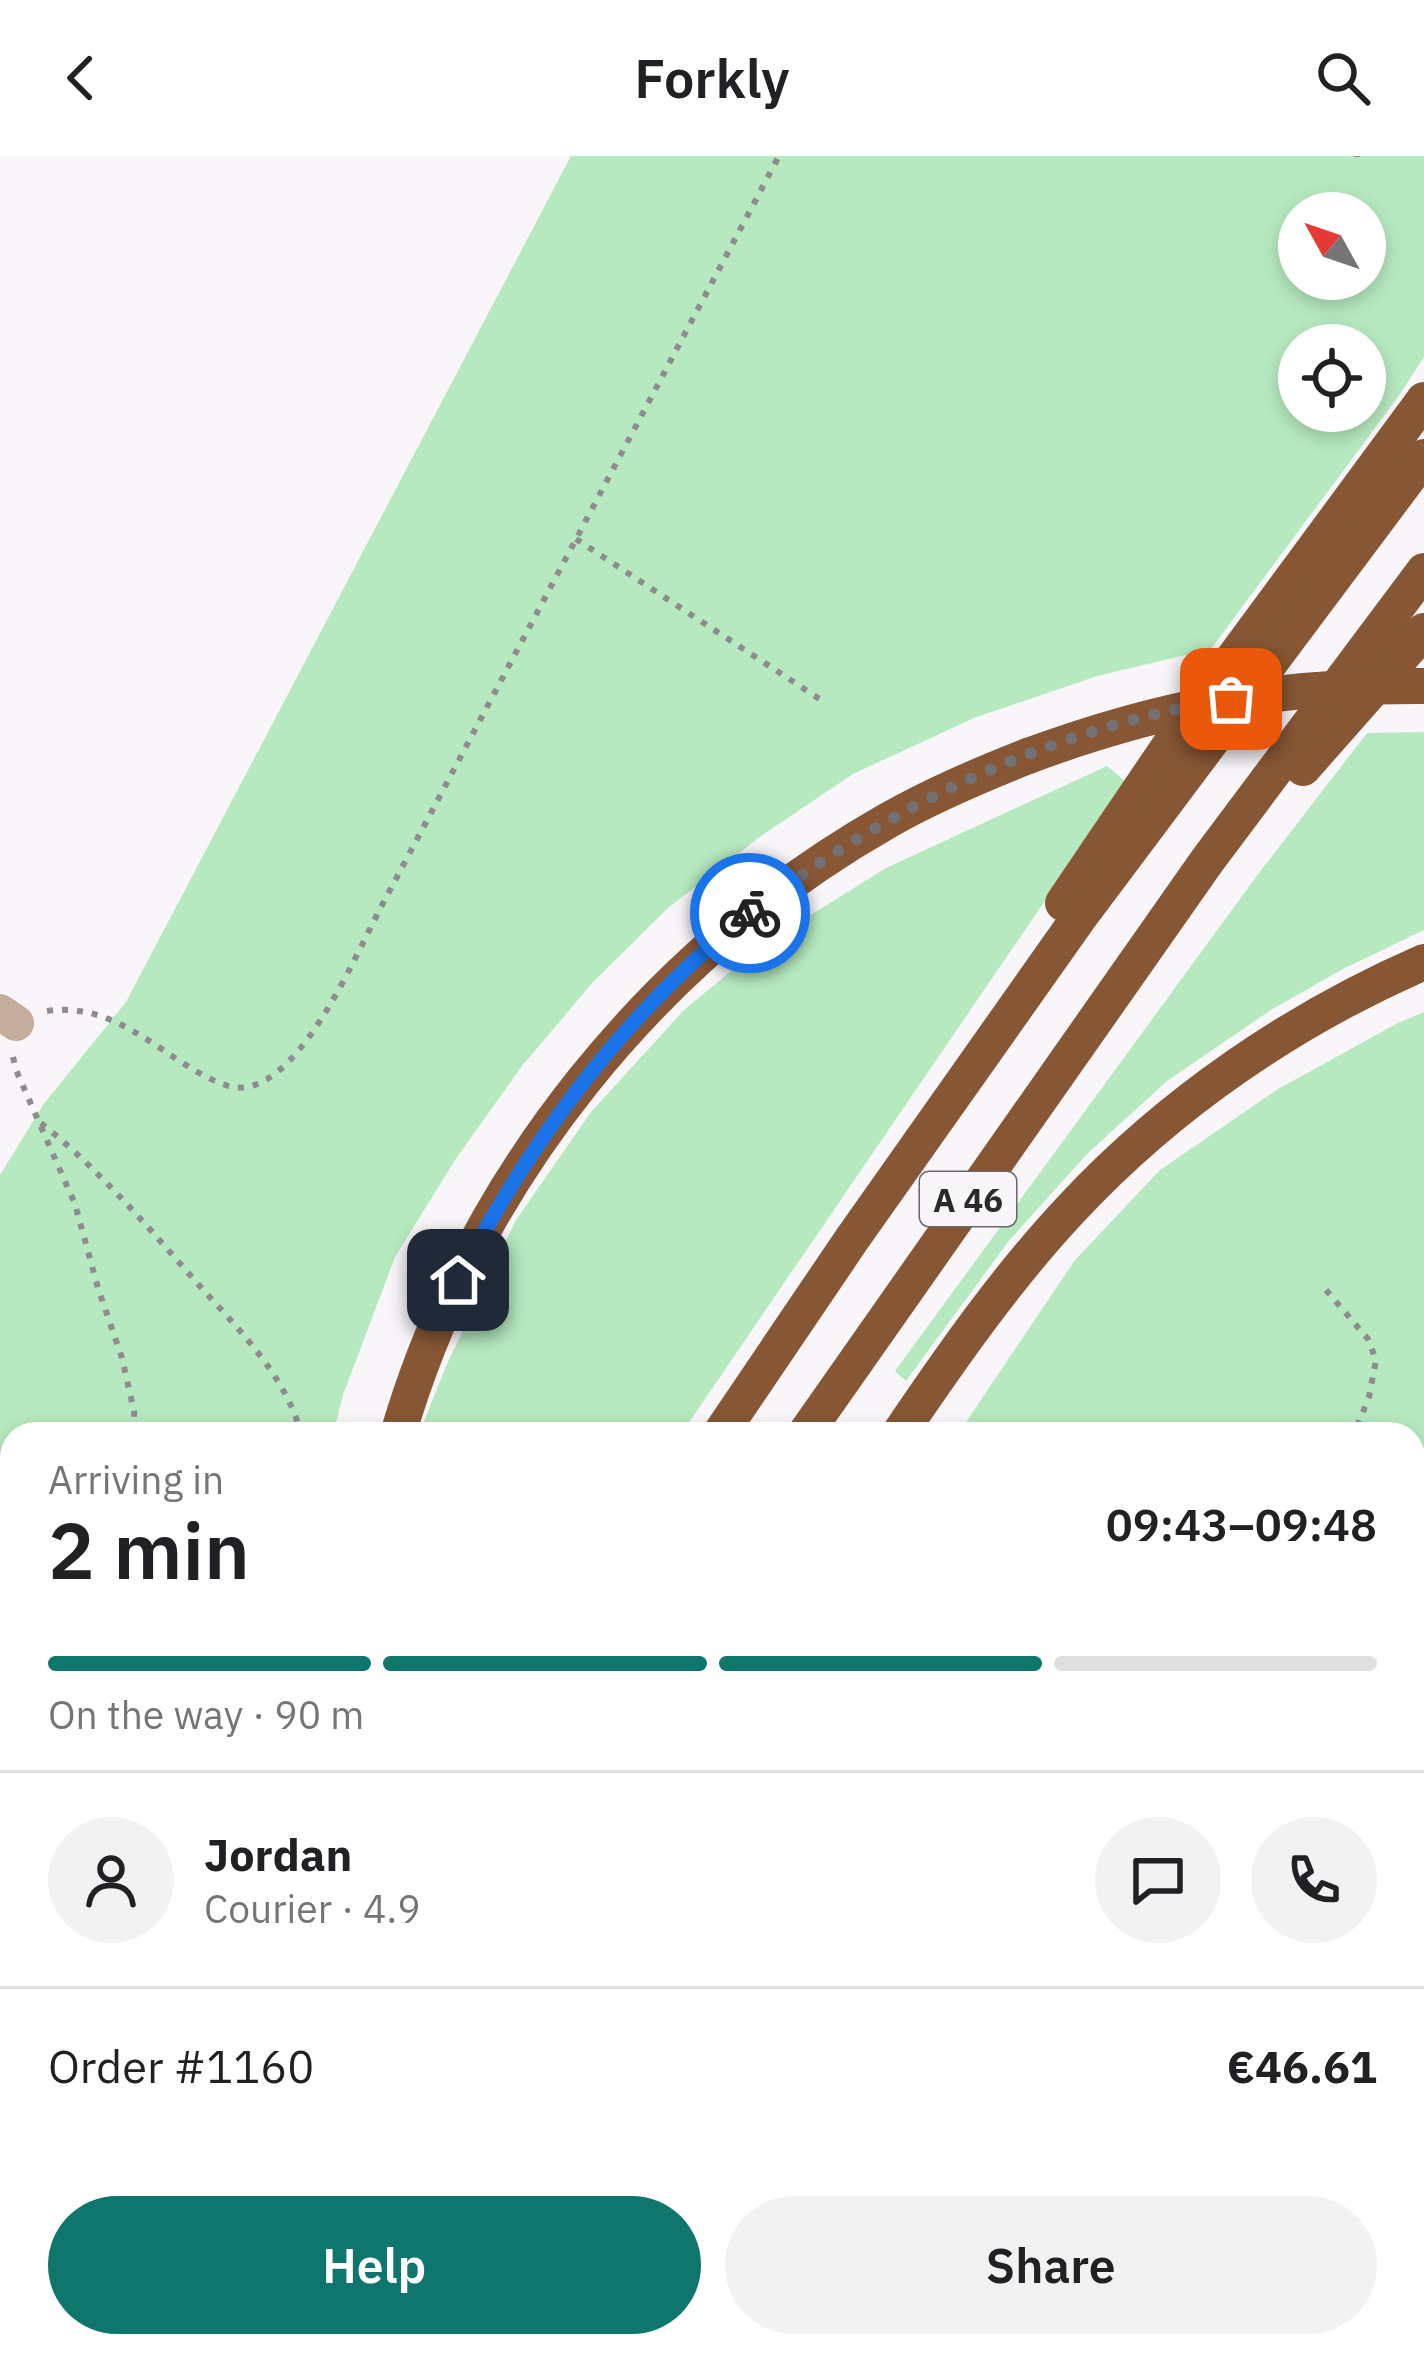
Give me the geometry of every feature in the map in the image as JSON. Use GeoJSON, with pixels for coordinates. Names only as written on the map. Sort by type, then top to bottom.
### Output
{"type":"FeatureCollection","features":[{"type":"Feature","properties":{"kind":"highway"},"geometry":{"type":"LineString","coordinates":[[957,1088],[1044,935],[1112,828],[1424,400]]}},
{"type":"Feature","properties":{"kind":"highway","name":"A 46"},"geometry":{"type":"LineString","coordinates":[[728,1422],[1078,919],[1424,457]]}},
{"type":"Feature","properties":{"kind":"highway","name":"A 46"},"geometry":{"type":"LineString","coordinates":[[813,1422],[1132,966],[1424,571]]}},
{"type":"Feature","properties":{"kind":"highway"},"geometry":{"type":"LineString","coordinates":[[1132,966],[1424,631]]}},
{"type":"Feature","properties":{"kind":"highway"},"geometry":{"type":"LineString","coordinates":[[402,1422],[440,1320],[493,1214],[560,1112],[621,1036],[716,941],[793,881],[917,805],[1028,756],[1121,723],[1205,703],[1309,689],[1424,686]]}},
{"type":"Feature","properties":{"kind":"highway"},"geometry":{"type":"LineString","coordinates":[[908,1422],[1023,1264],[1131,1150],[1265,1047],[1339,1003],[1424,962]]}},
{"type":"Feature","properties":{"kind":"path"},"geometry":{"type":"LineString","coordinates":[[134,1422],[122,1358],[80,1219],[56,1154],[16,1070],[8,1017],[83,1010],[116,1021],[226,1085],[246,1087],[273,1078],[298,1052],[332,1000],[779,156]]}},
{"type":"Feature","properties":{"kind":"path"},"geometry":{"type":"LineString","coordinates":[[575,538],[824,701]]}},
{"type":"Feature","properties":{"kind":"path"},"geometry":{"type":"LineString","coordinates":[[38,1120],[101,1175],[241,1333],[274,1376],[298,1422]]}},
{"type":"Feature","properties":{"kind":"path"},"geometry":{"type":"LineString","coordinates":[[1326,1290],[1368,1339],[1376,1360],[1370,1397],[1359,1422]]}},
{"type":"Feature","properties":{"kind":"green space"},"geometry":{"type":"Polygon","coordinates":[[[571,156],[1424,156],[1424,357],[1386,413],[1386,324],[1278,324],[1278,432],[1372,432],[1211,649],[1097,676],[974,718],[853,774],[761,836],[668,908],[593,982],[522,1066],[455,1160],[395,1257],[336,1422],[0,1422],[0,1175],[43,1105],[126,1002],[571,156]]]}},
{"type":"Feature","properties":{"kind":"green space"},"geometry":{"type":"Polygon","coordinates":[[[1424,732],[1424,930],[1271,1010],[1167,1081],[1086,1155],[1008,1242],[906,1381],[895,1371],[1367,733],[1424,732]]]}},
{"type":"Feature","properties":{"kind":"green space"},"geometry":{"type":"Polygon","coordinates":[[[1107,766],[1126,782],[689,1422],[424,1422],[516,1220],[591,1112],[684,1010],[761,946],[886,868],[1107,766]]]}},
{"type":"Feature","properties":{"kind":"green space"},"geometry":{"type":"Polygon","coordinates":[[[1424,1012],[1424,1422],[966,1422],[1075,1260],[1160,1170],[1278,1089],[1424,1012]]]}},
{"type":"Feature","properties":{"kind":"way so far"},"geometry":{"type":"LineString","coordinates":[[750,913],[886,821],[978,776],[1121,723],[1231,699]]}},
{"type":"Feature","properties":{"kind":"route"},"geometry":{"type":"LineString","coordinates":[[458,1280],[517,1173],[590,1072],[684,971],[750,913]]}}]}
